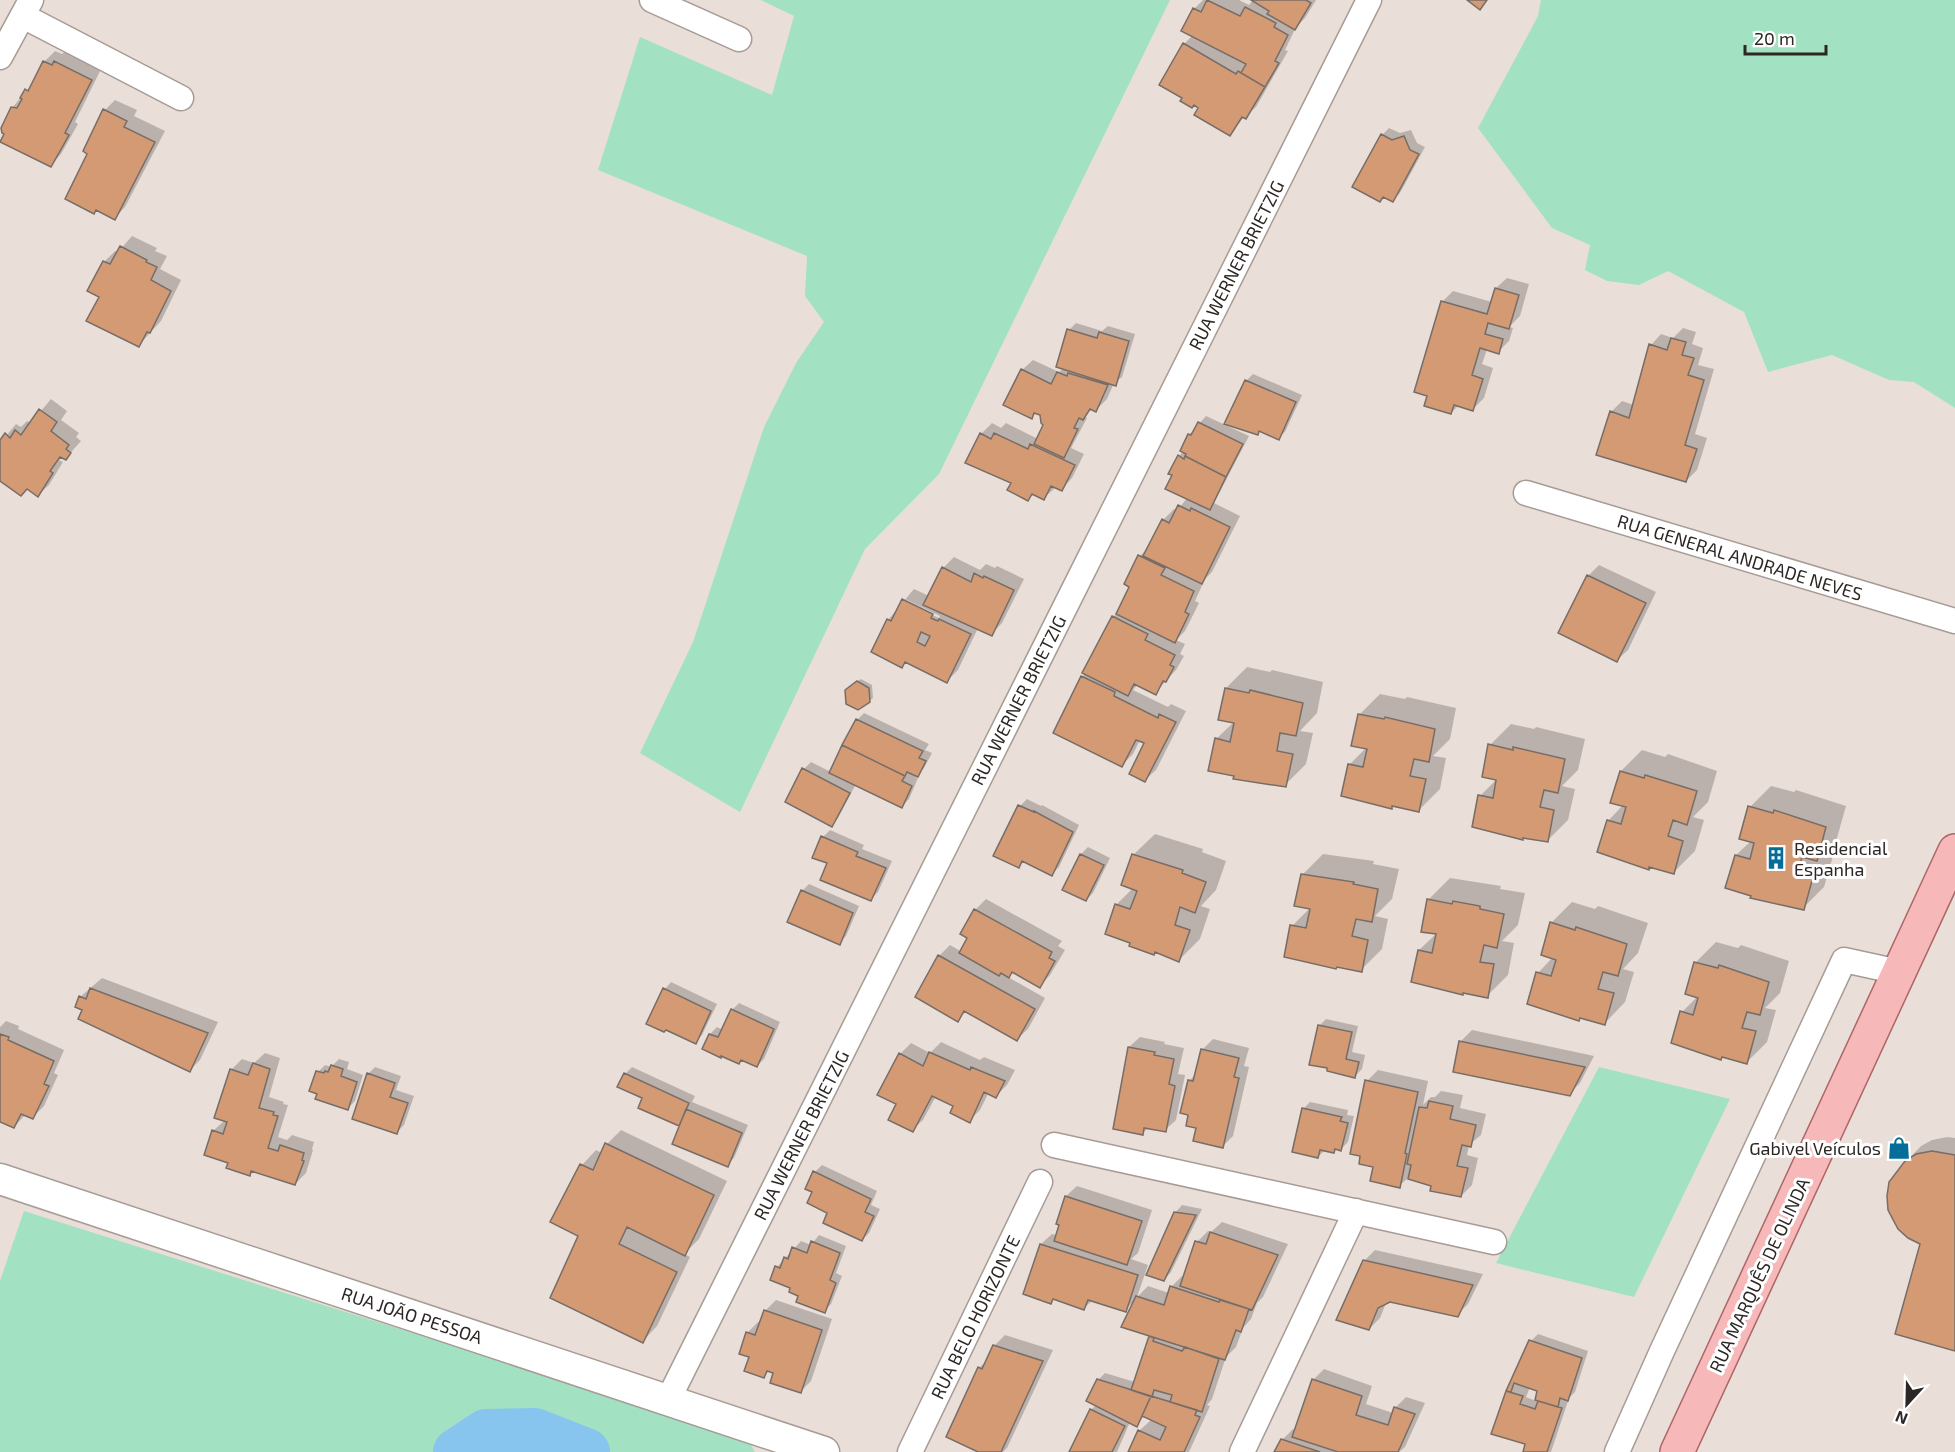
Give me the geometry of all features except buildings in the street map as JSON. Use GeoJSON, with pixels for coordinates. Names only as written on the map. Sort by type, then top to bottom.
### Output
{"type":"FeatureCollection","features":[{"type":"Feature","properties":{"kind":"main road","name":"RUA MARQUÊS DE OLINDA"},"geometry":{"type":"LineString","coordinates":[[1676,1447],[1955,852]]}},
{"type":"Feature","properties":{"kind":"street"},"geometry":{"type":"LineString","coordinates":[[652,0],[739,39]]}},
{"type":"Feature","properties":{"kind":"street","name":"RUA WERNER BRIETZIG"},"geometry":{"type":"LineString","coordinates":[[668,1400],[1369,0]]}},
{"type":"Feature","properties":{"kind":"street"},"geometry":{"type":"LineString","coordinates":[[0,57],[27,8],[182,98]]}},
{"type":"Feature","properties":{"kind":"street","name":"RUA GENERAL ANDRADE NEVES"},"geometry":{"type":"LineString","coordinates":[[1526,493],[1955,621]]}},
{"type":"Feature","properties":{"kind":"street"},"geometry":{"type":"LineString","coordinates":[[1617,1452],[1844,960],[1899,972]]}},
{"type":"Feature","properties":{"kind":"street"},"geometry":{"type":"LineString","coordinates":[[1054,1145],[1494,1242]]}},
{"type":"Feature","properties":{"kind":"street","name":"RUA JOÃO PESSOA"},"geometry":{"type":"LineString","coordinates":[[0,1179],[824,1452]]}},
{"type":"Feature","properties":{"kind":"street","name":"RUA BELO HORIZONTE"},"geometry":{"type":"LineString","coordinates":[[910,1452],[1040,1182]]}},
{"type":"Feature","properties":{"kind":"street"},"geometry":{"type":"LineString","coordinates":[[1242,1452],[1356,1211]]}},
{"type":"Feature","properties":{"kind":"green space"},"geometry":{"type":"Polygon","coordinates":[[[761,0],[1170,0],[939,474],[865,549],[740,812],[640,753],[693,642],[764,427],[796,363],[824,322],[805,296],[807,256],[598,170],[640,37],[772,95],[794,16],[761,0]]]}},
{"type":"Feature","properties":{"kind":"green space"},"geometry":{"type":"Polygon","coordinates":[[[1541,0],[1955,0],[1955,408],[1914,382],[1889,380],[1832,355],[1768,372],[1744,312],[1668,271],[1639,285],[1607,281],[1585,270],[1590,245],[1552,228],[1478,128],[1538,16],[1541,0]]]}},
{"type":"Feature","properties":{"kind":"green space"},"geometry":{"type":"Polygon","coordinates":[[[1599,1067],[1730,1099],[1634,1297],[1496,1263],[1599,1067]]]}},
{"type":"Feature","properties":{"kind":"green space"},"geometry":{"type":"Polygon","coordinates":[[[24,1211],[747,1438],[755,1452],[0,1452],[0,1281],[24,1211]]]}},
{"type":"Feature","properties":{"kind":"waterway"},"geometry":{"type":"LineString","coordinates":[[457,1452],[486,1433],[535,1432],[586,1452]]}},
{"type":"Feature","properties":{"kind":"place","name":"Residencial Espanha"},"geometry":{"type":"Point","coordinates":[1776,858]}},
{"type":"Feature","properties":{"kind":"place","name":"Gabivel Veículos"},"geometry":{"type":"Point","coordinates":[1899,1148]}}]}
